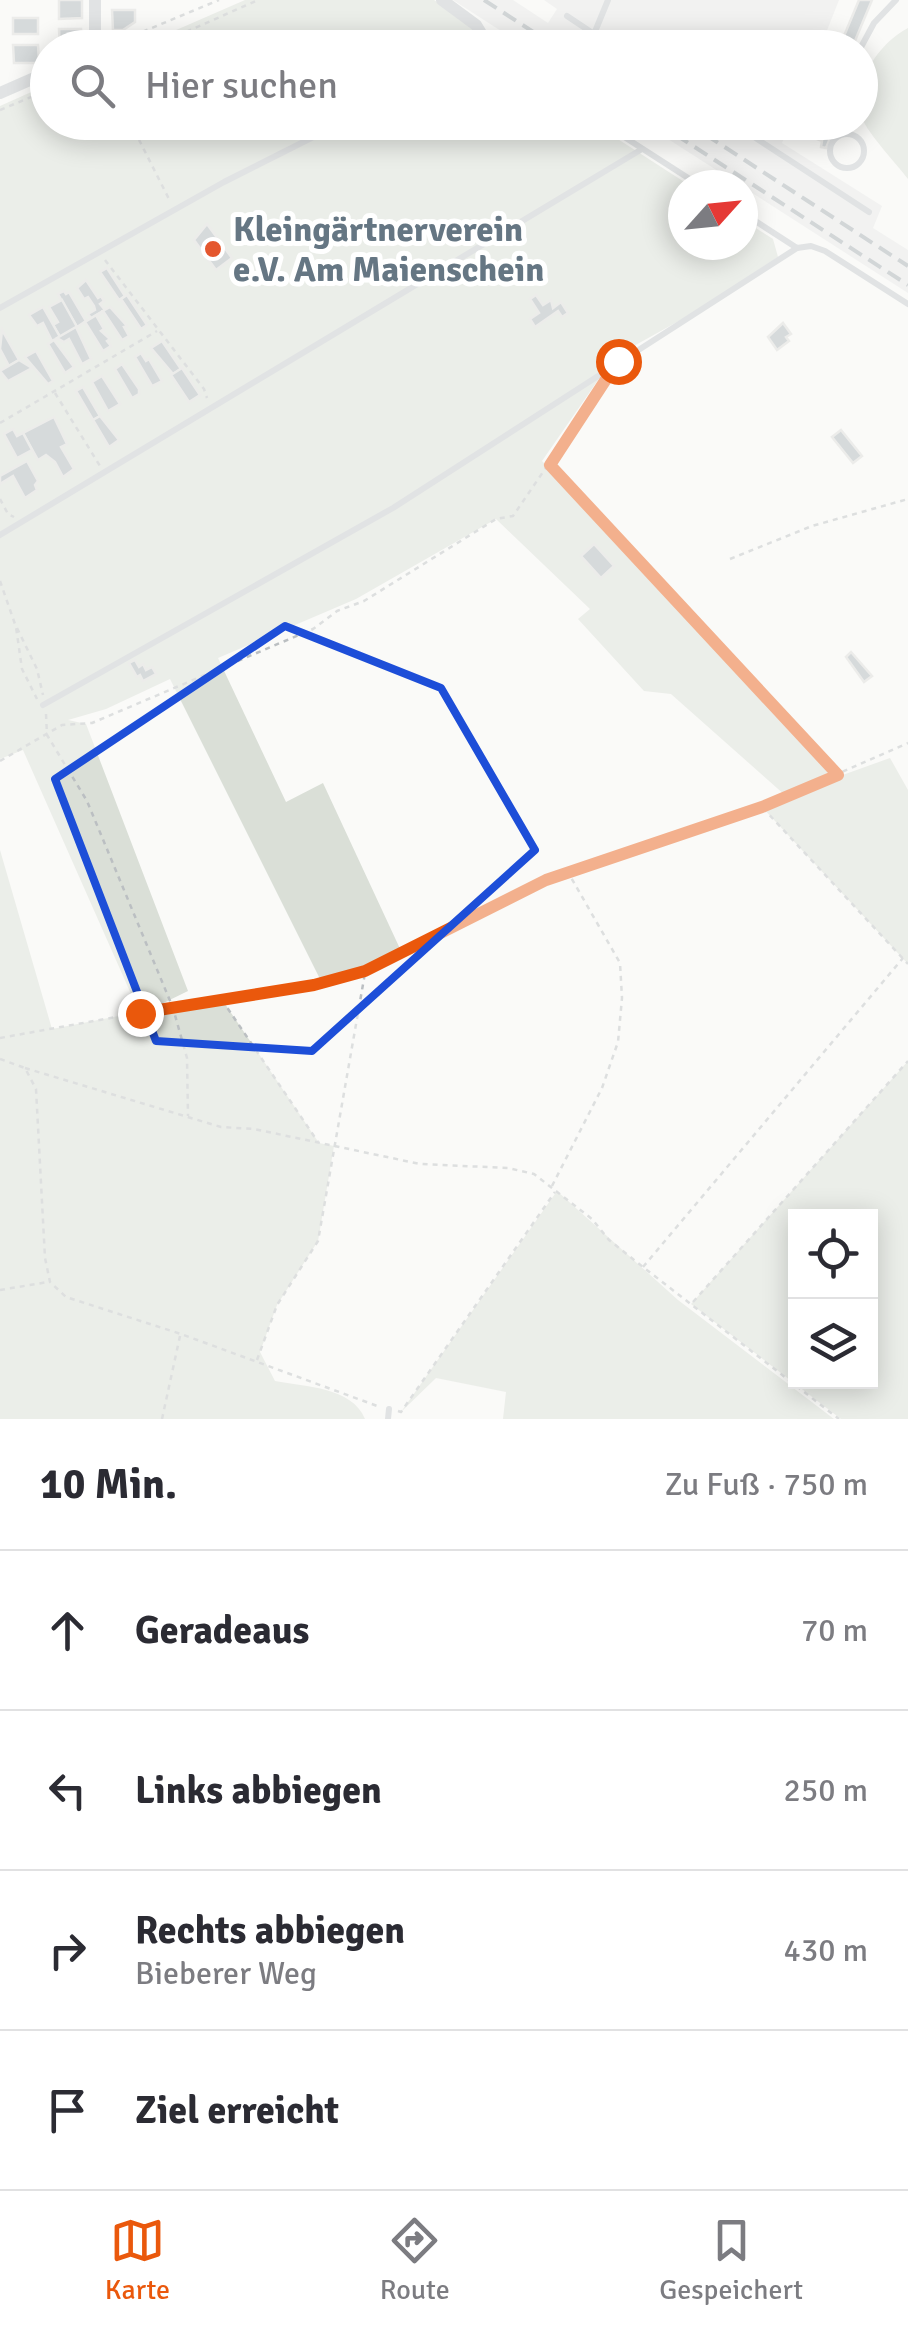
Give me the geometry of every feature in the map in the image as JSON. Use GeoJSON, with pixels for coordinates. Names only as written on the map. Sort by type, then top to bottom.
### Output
{"type":"FeatureCollection","features":[{"type":"Feature","properties":{"kind":"street"},"geometry":{"type":"LineString","coordinates":[[94,0],[95,30]]}},
{"type":"Feature","properties":{"kind":"street"},"geometry":{"type":"LineString","coordinates":[[442,0],[479,30]]}},
{"type":"Feature","properties":{"kind":"street"},"geometry":{"type":"LineString","coordinates":[[0,93],[30,80]]}},
{"type":"Feature","properties":{"kind":"lane"},"geometry":{"type":"LineString","coordinates":[[596,30],[608,0]]}},
{"type":"Feature","properties":{"kind":"lane"},"geometry":{"type":"LineString","coordinates":[[870,30],[896,0]]}},
{"type":"Feature","properties":{"kind":"lane"},"geometry":{"type":"LineString","coordinates":[[567,16],[588,30]]}},
{"type":"Feature","properties":{"kind":"lane"},"geometry":{"type":"LineString","coordinates":[[0,308],[308,140]]}},
{"type":"Feature","properties":{"kind":"lane"},"geometry":{"type":"LineString","coordinates":[[628,140],[675,170]]}},
{"type":"Feature","properties":{"kind":"lane"},"geometry":{"type":"LineString","coordinates":[[758,140],[869,212]]}},
{"type":"Feature","properties":{"kind":"lane"},"geometry":{"type":"LineString","coordinates":[[834,140],[832,159],[840,167],[855,167],[864,158],[860,140]]}},
{"type":"Feature","properties":{"kind":"lane"},"geometry":{"type":"LineString","coordinates":[[0,535],[642,149]]}},
{"type":"Feature","properties":{"kind":"lane"},"geometry":{"type":"LineString","coordinates":[[758,223],[798,248]]}},
{"type":"Feature","properties":{"kind":"lane"},"geometry":{"type":"LineString","coordinates":[[42,704],[392,508],[798,248],[819,248],[908,304]]}},
{"type":"Feature","properties":{"kind":"lane"},"geometry":{"type":"LineString","coordinates":[[388,1409],[388,1419]]}},
{"type":"Feature","properties":{"kind":"path"},"geometry":{"type":"LineString","coordinates":[[148,30],[219,0]]}},
{"type":"Feature","properties":{"kind":"path"},"geometry":{"type":"LineString","coordinates":[[190,30],[258,0]]}},
{"type":"Feature","properties":{"kind":"path"},"geometry":{"type":"LineString","coordinates":[[0,110],[30,98]]}},
{"type":"Feature","properties":{"kind":"path"},"geometry":{"type":"LineString","coordinates":[[139,140],[174,210]]}},
{"type":"Feature","properties":{"kind":"path"},"geometry":{"type":"LineString","coordinates":[[104,257],[204,390],[205,403]]}},
{"type":"Feature","properties":{"kind":"path"},"geometry":{"type":"LineString","coordinates":[[0,422],[157,331]]}},
{"type":"Feature","properties":{"kind":"path"},"geometry":{"type":"LineString","coordinates":[[0,761],[62,726],[92,723],[313,629],[337,612],[364,602],[496,519],[513,516],[618,361]]}},
{"type":"Feature","properties":{"kind":"path"},"geometry":{"type":"LineString","coordinates":[[54,392],[100,466]]}},
{"type":"Feature","properties":{"kind":"path"},"geometry":{"type":"LineString","coordinates":[[550,465],[838,775]]}},
{"type":"Feature","properties":{"kind":"path"},"geometry":{"type":"LineString","coordinates":[[0,499],[8,514],[18,515]]}},
{"type":"Feature","properties":{"kind":"path"},"geometry":{"type":"LineString","coordinates":[[730,558],[812,526],[908,499]]}},
{"type":"Feature","properties":{"kind":"path"},"geometry":{"type":"LineString","coordinates":[[0,581],[16,627],[37,669],[47,735],[87,801],[172,1008],[187,1058],[188,1117]]}},
{"type":"Feature","properties":{"kind":"path"},"geometry":{"type":"LineString","coordinates":[[16,627],[24,676],[42,704]]}},
{"type":"Feature","properties":{"kind":"path"},"geometry":{"type":"LineString","coordinates":[[0,1038],[314,985],[365,971],[546,880],[762,807],[908,743]]}},
{"type":"Feature","properties":{"kind":"path"},"geometry":{"type":"LineString","coordinates":[[762,807],[908,964]]}},
{"type":"Feature","properties":{"kind":"path"},"geometry":{"type":"LineString","coordinates":[[552,1187],[602,1088],[618,1042],[622,998],[620,963],[569,880],[569,872]]}},
{"type":"Feature","properties":{"kind":"path"},"geometry":{"type":"LineString","coordinates":[[643,1267],[903,958]]}},
{"type":"Feature","properties":{"kind":"path"},"geometry":{"type":"LineString","coordinates":[[256,1362],[277,1305],[318,1241],[365,971]]}},
{"type":"Feature","properties":{"kind":"path"},"geometry":{"type":"LineString","coordinates":[[220,998],[319,1143]]}},
{"type":"Feature","properties":{"kind":"path"},"geometry":{"type":"LineString","coordinates":[[0,1059],[222,1127],[254,1129],[420,1164],[508,1168],[534,1174],[643,1267],[839,1419]]}},
{"type":"Feature","properties":{"kind":"path"},"geometry":{"type":"LineString","coordinates":[[691,1304],[908,1060]]}},
{"type":"Feature","properties":{"kind":"path"},"geometry":{"type":"LineString","coordinates":[[25,1068],[36,1089],[45,1258],[50,1282],[66,1297],[401,1412],[557,1190]]}},
{"type":"Feature","properties":{"kind":"path"},"geometry":{"type":"LineString","coordinates":[[0,1290],[50,1282]]}},
{"type":"Feature","properties":{"kind":"path"},"geometry":{"type":"LineString","coordinates":[[162,1419],[181,1334]]}},
{"type":"Feature","properties":{"kind":"highlighted area"},"geometry":{"type":"Polygon","coordinates":[[[285,626],[441,688],[535,850],[312,1051],[156,1041],[55,779],[285,626]]]}},
{"type":"Feature","properties":{"kind":"shaded area"},"geometry":{"type":"Polygon","coordinates":[[[245,0],[434,0],[474,26],[474,30],[176,30],[245,0]]]}},
{"type":"Feature","properties":{"kind":"shaded area"},"geometry":{"type":"Polygon","coordinates":[[[453,0],[513,0],[548,23],[557,9],[544,0],[839,0],[827,30],[500,30],[453,0]]]}},
{"type":"Feature","properties":{"kind":"shaded area"},"geometry":{"type":"Polygon","coordinates":[[[908,28],[908,179],[877,140],[878,54],[908,28]]]}},
{"type":"Feature","properties":{"kind":"shaded area"},"geometry":{"type":"Polygon","coordinates":[[[30,93],[30,140],[619,140],[668,171],[668,260],[758,260],[758,230],[773,239],[778,257],[695,312],[614,357],[542,461],[838,775],[826,781],[890,758],[908,790],[908,964],[762,807],[786,796],[671,694],[644,691],[578,619],[590,609],[496,519],[356,599],[218,658],[286,802],[323,783],[402,953],[362,971],[320,979],[170,679],[106,709],[68,720],[86,724],[188,991],[145,1012],[221,998],[319,1143],[334,1146],[318,1241],[277,1305],[260,1352],[275,1381],[339,1394],[359,1408],[365,1419],[0,1419],[0,850],[52,1029],[139,1012],[23,750],[0,759],[0,106],[30,93]]]}},
{"type":"Feature","properties":{"kind":"shaded area"},"geometry":{"type":"Polygon","coordinates":[[[670,140],[783,140],[782,143],[882,206],[873,228],[908,250],[908,293],[758,197],[758,170],[716,170],[670,140]]]}},
{"type":"Feature","properties":{"kind":"shaded area"},"geometry":{"type":"Polygon","coordinates":[[[908,1061],[908,1419],[841,1419],[802,1389],[878,1389],[878,1209],[788,1209],[788,1378],[691,1304],[908,1061]]]}},
{"type":"Feature","properties":{"kind":"shaded area"},"geometry":{"type":"Polygon","coordinates":[[[557,1191],[678,1300],[788,1384],[788,1389],[795,1389],[834,1419],[503,1419],[506,1392],[436,1378],[401,1412],[557,1191]]]}},
{"type":"Feature","properties":{"kind":"building"},"geometry":{"type":"Polygon","coordinates":[[[59,0],[82,0],[82,18],[59,19],[59,0]]]}},
{"type":"Feature","properties":{"kind":"building"},"geometry":{"type":"Polygon","coordinates":[[[859,0],[872,0],[860,30],[846,30],[859,0]]]}},
{"type":"Feature","properties":{"kind":"building"},"geometry":{"type":"Polygon","coordinates":[[[112,10],[135,10],[135,22],[123,30],[113,30],[112,10]]]}},
{"type":"Feature","properties":{"kind":"building"},"geometry":{"type":"Polygon","coordinates":[[[13,18],[38,18],[38,30],[13,34],[13,18]]]}},
{"type":"Feature","properties":{"kind":"building"},"geometry":{"type":"Polygon","coordinates":[[[13,45],[30,45],[30,63],[14,63],[13,45]]]}},
{"type":"Feature","properties":{"kind":"building","name":"Kleingärtnerverein e.V. Am Maienschein"},"geometry":{"type":"Polygon","coordinates":[[[207,224],[232,258],[216,270],[194,240],[207,224]]]}},
{"type":"Feature","properties":{"kind":"building"},"geometry":{"type":"Polygon","coordinates":[[[107,268],[125,296],[119,300],[100,272],[107,268]]]}},
{"type":"Feature","properties":{"kind":"building"},"geometry":{"type":"Polygon","coordinates":[[[86,280],[104,301],[100,304],[105,310],[91,318],[88,314],[95,310],[94,306],[77,288],[86,280]]]}},
{"type":"Feature","properties":{"kind":"building"},"geometry":{"type":"Polygon","coordinates":[[[69,292],[86,321],[77,327],[58,294],[69,292]]]}},
{"type":"Feature","properties":{"kind":"building"},"geometry":{"type":"Polygon","coordinates":[[[127,295],[147,325],[141,329],[121,299],[127,295]]]}},
{"type":"Feature","properties":{"kind":"building"},"geometry":{"type":"Polygon","coordinates":[[[536,295],[543,305],[551,300],[553,308],[561,302],[568,313],[562,317],[558,311],[535,327],[530,319],[539,313],[530,299],[536,295]]]}},
{"type":"Feature","properties":{"kind":"building"},"geometry":{"type":"Polygon","coordinates":[[[62,300],[77,327],[60,337],[53,325],[58,322],[49,307],[62,300]]]}},
{"type":"Feature","properties":{"kind":"building"},"geometry":{"type":"Polygon","coordinates":[[[43,307],[60,337],[52,341],[43,323],[37,326],[29,315],[43,307]]]}},
{"type":"Feature","properties":{"kind":"building"},"geometry":{"type":"Polygon","coordinates":[[[110,307],[127,326],[124,327],[129,336],[122,340],[103,311],[110,307]]]}},
{"type":"Feature","properties":{"kind":"building"},"geometry":{"type":"Polygon","coordinates":[[[103,311],[97,317],[111,346],[103,351],[85,322],[103,311]]]}},
{"type":"Feature","properties":{"kind":"building"},"geometry":{"type":"Polygon","coordinates":[[[783,323],[791,334],[786,337],[789,341],[777,350],[768,337],[783,323]]]}},
{"type":"Feature","properties":{"kind":"building"},"geometry":{"type":"Polygon","coordinates":[[[76,327],[91,359],[82,364],[69,339],[64,342],[57,338],[76,327]]]}},
{"type":"Feature","properties":{"kind":"building"},"geometry":{"type":"Polygon","coordinates":[[[2,330],[19,360],[9,366],[0,349],[2,330]]]}},
{"type":"Feature","properties":{"kind":"building"},"geometry":{"type":"Polygon","coordinates":[[[54,340],[74,367],[65,373],[48,344],[54,340]]]}},
{"type":"Feature","properties":{"kind":"building"},"geometry":{"type":"Polygon","coordinates":[[[162,341],[181,369],[173,374],[151,348],[162,341]]]}},
{"type":"Feature","properties":{"kind":"building"},"geometry":{"type":"Polygon","coordinates":[[[36,351],[53,381],[48,384],[25,357],[36,351]]]}},
{"type":"Feature","properties":{"kind":"building"},"geometry":{"type":"Polygon","coordinates":[[[141,353],[162,381],[152,386],[135,357],[141,353]]]}},
{"type":"Feature","properties":{"kind":"building"},"geometry":{"type":"Polygon","coordinates":[[[19,360],[32,368],[8,381],[0,371],[19,360]]]}},
{"type":"Feature","properties":{"kind":"building"},"geometry":{"type":"Polygon","coordinates":[[[122,364],[139,389],[139,394],[132,398],[115,369],[122,364]]]}},
{"type":"Feature","properties":{"kind":"building"},"geometry":{"type":"Polygon","coordinates":[[[182,368],[200,395],[189,402],[171,375],[182,368]]]}},
{"type":"Feature","properties":{"kind":"building"},"geometry":{"type":"Polygon","coordinates":[[[102,376],[120,404],[108,411],[92,382],[102,376]]]}},
{"type":"Feature","properties":{"kind":"building"},"geometry":{"type":"Polygon","coordinates":[[[83,387],[100,416],[93,420],[76,391],[83,387]]]}},
{"type":"Feature","properties":{"kind":"building"},"geometry":{"type":"Polygon","coordinates":[[[100,416],[119,440],[109,447],[93,420],[100,416]]]}},
{"type":"Feature","properties":{"kind":"building"},"geometry":{"type":"Polygon","coordinates":[[[54,417],[67,444],[61,447],[74,469],[63,477],[46,455],[38,460],[23,433],[54,417]]]}},
{"type":"Feature","properties":{"kind":"building"},"geometry":{"type":"Polygon","coordinates":[[[13,429],[17,436],[23,433],[32,450],[17,458],[4,434],[13,429]]]}},
{"type":"Feature","properties":{"kind":"building"},"geometry":{"type":"Polygon","coordinates":[[[841,430],[862,456],[853,463],[832,437],[841,430]]]}},
{"type":"Feature","properties":{"kind":"building"},"geometry":{"type":"Polygon","coordinates":[[[27,461],[38,481],[37,490],[25,498],[13,476],[0,484],[0,476],[27,461]]]}},
{"type":"Feature","properties":{"kind":"building"},"geometry":{"type":"Polygon","coordinates":[[[594,544],[614,566],[601,578],[581,556],[594,544]]]}},
{"type":"Feature","properties":{"kind":"building"},"geometry":{"type":"Polygon","coordinates":[[[851,652],[872,676],[864,682],[846,657],[851,652]]]}},
{"type":"Feature","properties":{"kind":"building"},"geometry":{"type":"Polygon","coordinates":[[[135,660],[146,670],[152,667],[156,674],[143,681],[140,675],[137,677],[129,663],[135,660]]]}},
{"type":"Feature","properties":{"kind":"railway"},"geometry":{"type":"LineString","coordinates":[[484,0],[530,30]]}},
{"type":"Feature","properties":{"kind":"railway"},"geometry":{"type":"LineString","coordinates":[[684,140],[908,285]]}},
{"type":"Feature","properties":{"kind":"railway"},"geometry":{"type":"LineString","coordinates":[[714,140],[908,266]]}},
{"type":"Feature","properties":{"kind":"place","name":"Kleingärtnerverein e.V. Am Maienschein"},"geometry":{"type":"Point","coordinates":[213,249]}},
{"type":"Feature","properties":{"kind":"route"},"geometry":{"type":"LineString","coordinates":[[140,1013],[314,985],[365,971],[546,880],[762,807],[838,775],[550,465],[618,361]]}}]}
